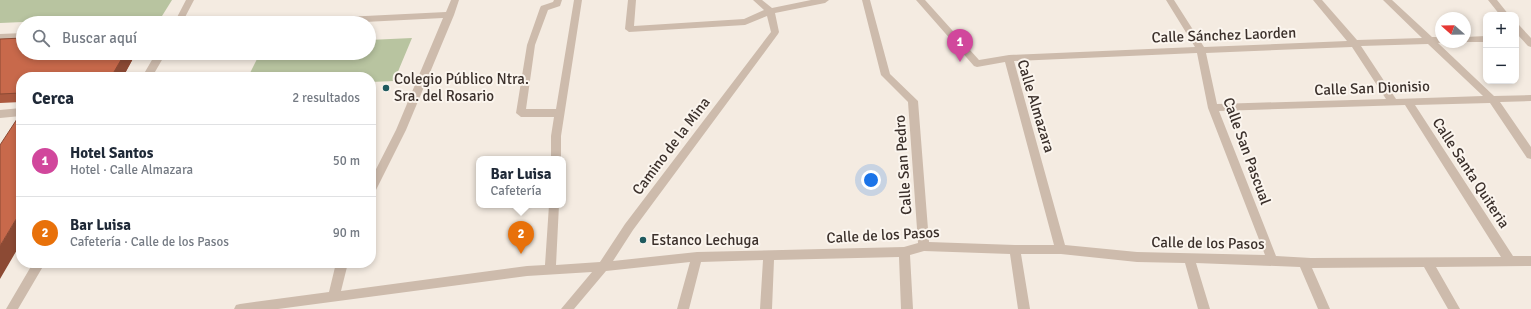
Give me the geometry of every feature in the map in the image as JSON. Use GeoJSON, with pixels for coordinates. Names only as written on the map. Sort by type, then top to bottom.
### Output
{"type":"FeatureCollection","features":[{"type":"Feature","properties":{"kind":"street"},"geometry":{"type":"LineString","coordinates":[[182,16],[190,0]]}},
{"type":"Feature","properties":{"kind":"street"},"geometry":{"type":"LineString","coordinates":[[376,178],[401,130],[450,15],[454,0]]}},
{"type":"Feature","properties":{"kind":"street"},"geometry":{"type":"LineString","coordinates":[[558,0],[557,4],[544,8],[531,45],[521,114],[559,113]]}},
{"type":"Feature","properties":{"kind":"street"},"geometry":{"type":"LineString","coordinates":[[556,156],[556,136],[559,113],[578,0]]}},
{"type":"Feature","properties":{"kind":"street"},"geometry":{"type":"LineString","coordinates":[[632,0],[629,29],[745,22],[770,11],[825,0]]}},
{"type":"Feature","properties":{"kind":"street"},"geometry":{"type":"LineString","coordinates":[[757,0],[770,11]]}},
{"type":"Feature","properties":{"kind":"street","name":"Calle San Pedro"},"geometry":{"type":"LineString","coordinates":[[866,0],[886,75],[913,101],[924,246]]}},
{"type":"Feature","properties":{"kind":"street","name":"Calle Almazara"},"geometry":{"type":"LineString","coordinates":[[920,0],[977,64],[1009,58],[1061,250]]}},
{"type":"Feature","properties":{"kind":"street"},"geometry":{"type":"LineString","coordinates":[[1170,0],[1201,50]]}},
{"type":"Feature","properties":{"kind":"street"},"geometry":{"type":"LineString","coordinates":[[1317,0],[1355,44],[1393,102]]}},
{"type":"Feature","properties":{"kind":"street"},"geometry":{"type":"LineString","coordinates":[[1387,0],[1492,99],[1531,155]]}},
{"type":"Feature","properties":{"kind":"street"},"geometry":{"type":"LineString","coordinates":[[1492,0],[1503,12]]}},
{"type":"Feature","properties":{"kind":"street","name":"Camino de la Mina"},"geometry":{"type":"LineString","coordinates":[[567,309],[603,267],[629,226],[776,32],[770,11]]}},
{"type":"Feature","properties":{"kind":"street"},"geometry":{"type":"LineString","coordinates":[[376,19],[450,15]]}},
{"type":"Feature","properties":{"kind":"street"},"geometry":{"type":"LineString","coordinates":[[1519,30],[1529,40]]}},
{"type":"Feature","properties":{"kind":"street"},"geometry":{"type":"LineString","coordinates":[[0,37],[16,36]]}},
{"type":"Feature","properties":{"kind":"street"},"geometry":{"type":"LineString","coordinates":[[1519,38],[1529,40]]}},
{"type":"Feature","properties":{"kind":"street"},"geometry":{"type":"LineString","coordinates":[[1471,40],[1483,39]]}},
{"type":"Feature","properties":{"kind":"street","name":"Calle Sánchez Laorden"},"geometry":{"type":"LineString","coordinates":[[1009,58],[1435,40]]}},
{"type":"Feature","properties":{"kind":"street","name":"Calle San Pascual"},"geometry":{"type":"LineString","coordinates":[[1201,50],[1213,108],[1272,260]]}},
{"type":"Feature","properties":{"kind":"street"},"geometry":{"type":"LineString","coordinates":[[150,72],[157,60]]}},
{"type":"Feature","properties":{"kind":"street","name":"Calle San Dionisio"},"geometry":{"type":"LineString","coordinates":[[1213,108],[1531,98]]}},
{"type":"Feature","properties":{"kind":"street","name":"Calle Santa Quiteria"},"geometry":{"type":"LineString","coordinates":[[1407,101],[1510,261]]}},
{"type":"Feature","properties":{"kind":"street"},"geometry":{"type":"LineString","coordinates":[[0,114],[16,112]]}},
{"type":"Feature","properties":{"kind":"street"},"geometry":{"type":"LineString","coordinates":[[550,270],[554,208]]}},
{"type":"Feature","properties":{"kind":"street","name":"Calle de los Pasos"},"geometry":{"type":"LineString","coordinates":[[240,309],[527,271],[603,267],[697,257],[904,252],[924,246],[1015,250],[1061,250],[1137,257],[1272,260],[1304,263],[1531,262]]}},
{"type":"Feature","properties":{"kind":"street"},"geometry":{"type":"LineString","coordinates":[[1015,250],[1024,309]]}},
{"type":"Feature","properties":{"kind":"street"},"geometry":{"type":"LineString","coordinates":[[904,252],[907,309]]}},
{"type":"Feature","properties":{"kind":"street"},"geometry":{"type":"LineString","coordinates":[[766,309],[769,255]]}},
{"type":"Feature","properties":{"kind":"street"},"geometry":{"type":"LineString","coordinates":[[684,309],[697,257]]}},
{"type":"Feature","properties":{"kind":"street"},"geometry":{"type":"LineString","coordinates":[[1189,259],[1204,309]]}},
{"type":"Feature","properties":{"kind":"street"},"geometry":{"type":"LineString","coordinates":[[1427,262],[1454,309]]}},
{"type":"Feature","properties":{"kind":"street"},"geometry":{"type":"LineString","coordinates":[[1304,263],[1324,309]]}},
{"type":"Feature","properties":{"kind":"street"},"geometry":{"type":"LineString","coordinates":[[12,309],[36,268]]}},
{"type":"Feature","properties":{"kind":"street"},"geometry":{"type":"LineString","coordinates":[[334,297],[341,268]]}},
{"type":"Feature","properties":{"kind":"green space"},"geometry":{"type":"Polygon","coordinates":[[[0,0],[172,0],[162,16],[16,16],[16,22],[0,23],[0,0]]]}},
{"type":"Feature","properties":{"kind":"green space"},"geometry":{"type":"Polygon","coordinates":[[[412,38],[394,81],[376,82],[376,72],[250,72],[256,60],[376,60],[376,40],[412,38]]]}},
{"type":"Feature","properties":{"kind":"building"},"geometry":{"type":"Polygon","coordinates":[[[16,38],[16,60],[121,60],[114,72],[16,72],[16,93],[0,94],[0,39],[16,38]]]}},
{"type":"Feature","properties":{"kind":"building"},"geometry":{"type":"Polygon","coordinates":[[[16,121],[16,219],[0,246],[0,145],[16,121]]]}},
{"type":"Feature","properties":{"kind":"place","name":"Hotel Santos"},"geometry":{"type":"Point","coordinates":[960,62]}},
{"type":"Feature","properties":{"kind":"place","name":"Colegio Público Ntra. Sra. del Rosario"},"geometry":{"type":"Point","coordinates":[386,88]}},
{"type":"Feature","properties":{"kind":"place","name":"Estanco Lechuga"},"geometry":{"type":"Point","coordinates":[643,240]}},
{"type":"Feature","properties":{"kind":"place","name":"Bar Luisa"},"geometry":{"type":"Point","coordinates":[521,254]}}]}
